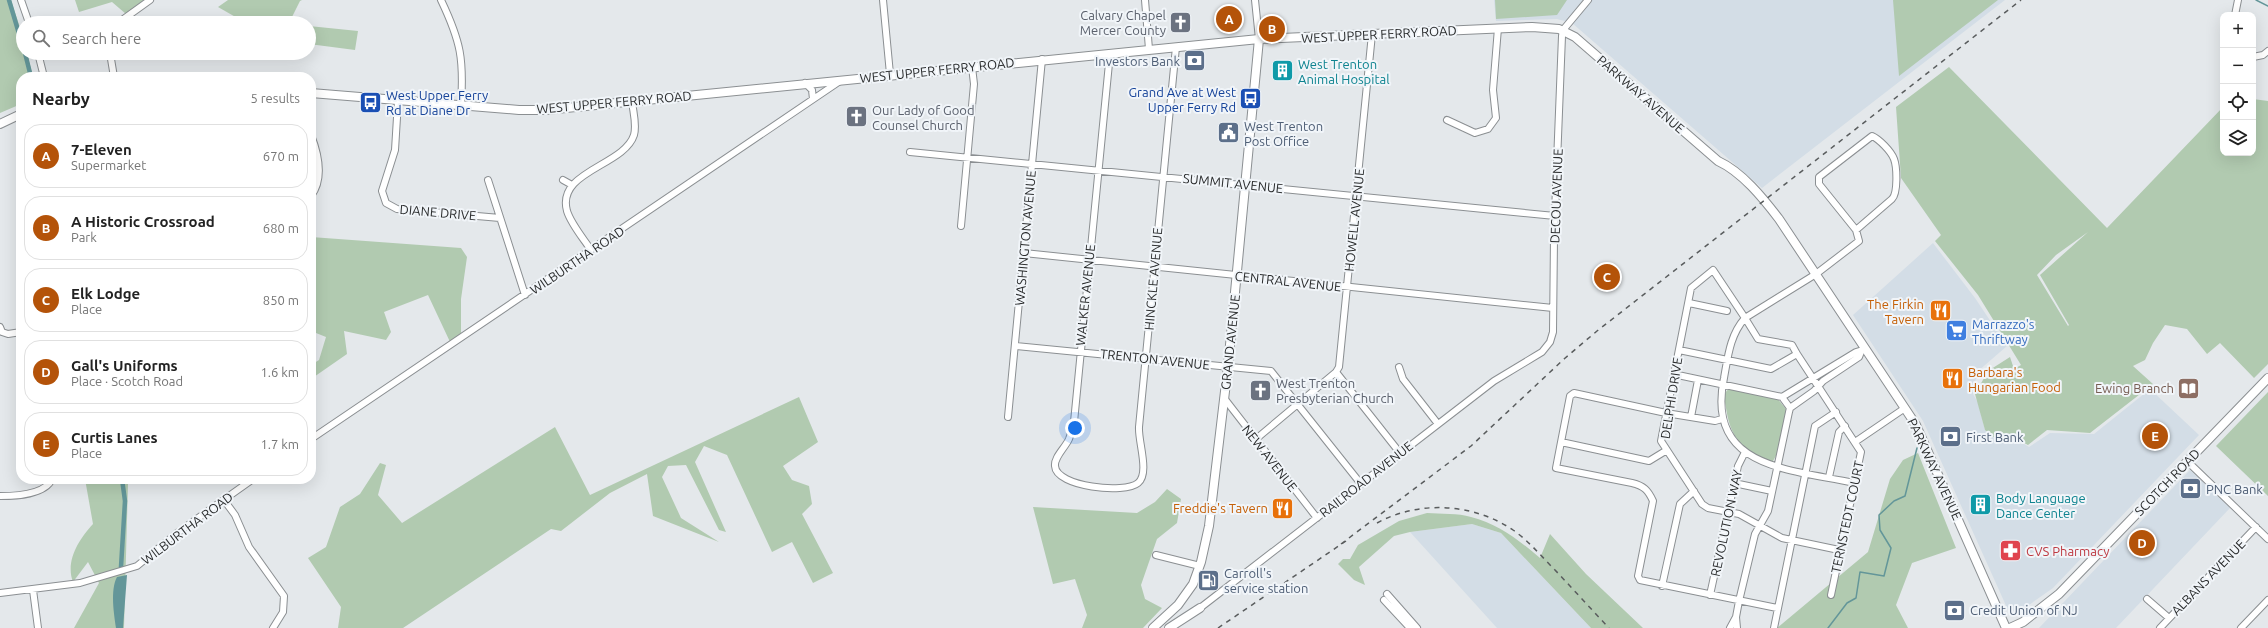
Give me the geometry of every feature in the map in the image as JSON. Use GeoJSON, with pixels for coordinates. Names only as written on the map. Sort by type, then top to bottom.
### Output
{"type":"FeatureCollection","features":[{"type":"Feature","properties":{"kind":"main road","name":"WEST UPPER FERRY ROAD"},"geometry":{"type":"LineString","coordinates":[[316,93],[461,106],[534,110],[1042,59],[1259,39],[1498,28],[1552,27],[1563,30]]}},
{"type":"Feature","properties":{"kind":"main road","name":"PARKWAY AVENUE"},"geometry":{"type":"LineString","coordinates":[[1563,30],[1575,37],[1718,161],[1730,167],[1759,195],[1779,219],[1864,350],[1916,425],[2006,628]]}},
{"type":"Feature","properties":{"kind":"main road","name":"GRAND AVENUE"},"geometry":{"type":"LineString","coordinates":[[1157,627],[1187,593],[1200,566],[1212,505],[1228,366],[1259,39]]}},
{"type":"Feature","properties":{"kind":"main road"},"geometry":{"type":"LineString","coordinates":[[0,124],[16,118]]}},
{"type":"Feature","properties":{"kind":"main road","name":"SCOTCH ROAD"},"geometry":{"type":"LineString","coordinates":[[2010,628],[2023,622],[2059,594],[2268,378]]}},
{"type":"Feature","properties":{"kind":"main road"},"geometry":{"type":"LineString","coordinates":[[1169,628],[1200,608]]}},
{"type":"Feature","properties":{"kind":"street"},"geometry":{"type":"LineString","coordinates":[[22,0],[27,16]]}},
{"type":"Feature","properties":{"kind":"street"},"geometry":{"type":"LineString","coordinates":[[128,16],[150,0]]}},
{"type":"Feature","properties":{"kind":"street"},"geometry":{"type":"LineString","coordinates":[[441,0],[456,32],[462,54],[463,71],[461,106]]}},
{"type":"Feature","properties":{"kind":"street"},"geometry":{"type":"LineString","coordinates":[[883,0],[890,74]]}},
{"type":"Feature","properties":{"kind":"street"},"geometry":{"type":"LineString","coordinates":[[1145,0],[1149,49]]}},
{"type":"Feature","properties":{"kind":"street"},"geometry":{"type":"LineString","coordinates":[[1256,0],[1259,39]]}},
{"type":"Feature","properties":{"kind":"street"},"geometry":{"type":"LineString","coordinates":[[1563,30],[1588,0]]}},
{"type":"Feature","properties":{"kind":"street"},"geometry":{"type":"LineString","coordinates":[[2236,12],[2238,0]]}},
{"type":"Feature","properties":{"kind":"street"},"geometry":{"type":"LineString","coordinates":[[1447,120],[1475,133],[1484,132],[1494,122],[1497,114],[1493,90],[1498,28]]}},
{"type":"Feature","properties":{"kind":"street","name":"DECOU AVENUE"},"geometry":{"type":"LineString","coordinates":[[1537,356],[1546,348],[1552,337],[1555,216],[1563,30]]}},
{"type":"Feature","properties":{"kind":"street","name":"HOWELL AVENUE"},"geometry":{"type":"LineString","coordinates":[[1336,372],[1339,367],[1372,34]]}},
{"type":"Feature","properties":{"kind":"street","name":"HINCKLE AVENUE"},"geometry":{"type":"LineString","coordinates":[[1112,488],[1134,486],[1143,476],[1144,468],[1138,431],[1176,47]]}},
{"type":"Feature","properties":{"kind":"street"},"geometry":{"type":"LineString","coordinates":[[2256,56],[2263,55],[2268,51]]}},
{"type":"Feature","properties":{"kind":"street","name":"WALKER AVENUE"},"geometry":{"type":"LineString","coordinates":[[1110,53],[1073,426],[1069,438],[1056,459],[1056,471],[1060,478],[1071,482],[1112,488]]}},
{"type":"Feature","properties":{"kind":"street","name":"WASHINGTON AVENUE"},"geometry":{"type":"LineString","coordinates":[[1008,417],[1042,59]]}},
{"type":"Feature","properties":{"kind":"street"},"geometry":{"type":"LineString","coordinates":[[40,60],[43,72]]}},
{"type":"Feature","properties":{"kind":"street"},"geometry":{"type":"LineString","coordinates":[[111,60],[113,72]]}},
{"type":"Feature","properties":{"kind":"street"},"geometry":{"type":"LineString","coordinates":[[961,226],[974,84],[972,67]]}},
{"type":"Feature","properties":{"kind":"street","name":"WILBURTHA ROAD"},"geometry":{"type":"LineString","coordinates":[[316,436],[842,80]]}},
{"type":"Feature","properties":{"kind":"street"},"geometry":{"type":"LineString","coordinates":[[814,82],[821,94]]}},
{"type":"Feature","properties":{"kind":"street"},"geometry":{"type":"LineString","coordinates":[[805,83],[812,90],[813,99]]}},
{"type":"Feature","properties":{"kind":"street","name":"DIANE DRIVE"},"geometry":{"type":"LineString","coordinates":[[398,101],[396,146],[382,191],[386,203],[397,209],[500,218]]}},
{"type":"Feature","properties":{"kind":"street"},"geometry":{"type":"LineString","coordinates":[[591,250],[567,211],[566,199],[572,185],[628,145],[635,129],[632,101]]}},
{"type":"Feature","properties":{"kind":"street"},"geometry":{"type":"LineString","coordinates":[[1854,483],[1778,467],[1760,461],[1745,452],[1733,440],[1722,419],[1721,403],[1723,384],[1736,329],[1745,318],[1816,274],[1859,241],[1856,230],[1819,184],[1819,177],[1872,136],[1879,141],[1894,159],[1896,193],[1892,199],[1856,230]]}},
{"type":"Feature","properties":{"kind":"street","name":"SUMMIT AVENUE"},"geometry":{"type":"LineString","coordinates":[[910,152],[1246,184],[1555,216]]}},
{"type":"Feature","properties":{"kind":"street"},"geometry":{"type":"LineString","coordinates":[[316,156],[318,164],[316,184]]}},
{"type":"Feature","properties":{"kind":"street","name":"DIANE DRIVE"},"geometry":{"type":"LineString","coordinates":[[488,180],[525,295]]}},
{"type":"Feature","properties":{"kind":"street"},"geometry":{"type":"LineString","coordinates":[[563,180],[572,185]]}},
{"type":"Feature","properties":{"kind":"street","name":"CENTRAL AVENUE"},"geometry":{"type":"LineString","coordinates":[[1024,253],[1553,308]]}},
{"type":"Feature","properties":{"kind":"street","name":"DELPHI DRIVE"},"geometry":{"type":"LineString","coordinates":[[1745,318],[1713,270],[1691,288],[1661,441],[1702,504],[1708,508],[1739,514],[1782,538],[1839,550]]}},
{"type":"Feature","properties":{"kind":"street"},"geometry":{"type":"LineString","coordinates":[[1689,304],[1727,311]]}},
{"type":"Feature","properties":{"kind":"street","name":"TERNSTEDT COURT"},"geometry":{"type":"LineString","coordinates":[[1745,318],[1758,339],[1792,344],[1861,452],[1839,550],[1831,595]]}},
{"type":"Feature","properties":{"kind":"street"},"geometry":{"type":"LineString","coordinates":[[0,327],[2,332],[8,334],[16,333]]}},
{"type":"Feature","properties":{"kind":"street","name":"TRENTON AVENUE"},"geometry":{"type":"LineString","coordinates":[[1015,346],[1271,371],[1361,484]]}},
{"type":"Feature","properties":{"kind":"street"},"geometry":{"type":"LineString","coordinates":[[1679,350],[1770,369],[1797,354]]}},
{"type":"Feature","properties":{"kind":"street"},"geometry":{"type":"LineString","coordinates":[[1782,397],[1856,352],[1864,350]]}},
{"type":"Feature","properties":{"kind":"street"},"geometry":{"type":"LineString","coordinates":[[1737,628],[1736,617],[1739,601],[1756,534],[1768,511],[1790,408],[1859,357],[1864,350]]}},
{"type":"Feature","properties":{"kind":"street","name":"RAILROAD AVENUE"},"geometry":{"type":"LineString","coordinates":[[1200,608],[1494,381],[1537,356]]}},
{"type":"Feature","properties":{"kind":"street"},"geometry":{"type":"LineString","coordinates":[[1399,367],[1403,379],[1438,424]]}},
{"type":"Feature","properties":{"kind":"street"},"geometry":{"type":"LineString","coordinates":[[1256,439],[1336,372],[1400,454]]}},
{"type":"Feature","properties":{"kind":"street"},"geometry":{"type":"LineString","coordinates":[[1673,374],[1782,397],[1790,408]]}},
{"type":"Feature","properties":{"kind":"street"},"geometry":{"type":"LineString","coordinates":[[1691,418],[1698,380]]}},
{"type":"Feature","properties":{"kind":"street"},"geometry":{"type":"LineString","coordinates":[[1722,419],[1715,421],[1691,418],[1574,393],[1570,396],[1556,468],[1632,483],[1642,486],[1648,491],[1653,501],[1638,576],[1644,582],[1777,608]]}},
{"type":"Feature","properties":{"kind":"street","name":"NEW AVENUE"},"geometry":{"type":"LineString","coordinates":[[1224,398],[1317,518]]}},
{"type":"Feature","properties":{"kind":"street"},"geometry":{"type":"LineString","coordinates":[[1855,442],[1905,408]]}},
{"type":"Feature","properties":{"kind":"street"},"geometry":{"type":"LineString","coordinates":[[1774,628],[1815,426],[1836,412]]}},
{"type":"Feature","properties":{"kind":"street"},"geometry":{"type":"LineString","coordinates":[[1829,477],[1839,432],[1845,426]]}},
{"type":"Feature","properties":{"kind":"street"},"geometry":{"type":"LineString","coordinates":[[1561,442],[1649,461],[1667,450]]}},
{"type":"Feature","properties":{"kind":"street","name":"REVOLUTION WAY"},"geometry":{"type":"LineString","coordinates":[[1710,595],[1738,466],[1745,452]]}},
{"type":"Feature","properties":{"kind":"street"},"geometry":{"type":"LineString","coordinates":[[2187,461],[2268,539]]}},
{"type":"Feature","properties":{"kind":"street"},"geometry":{"type":"LineString","coordinates":[[1734,483],[1772,491]]}},
{"type":"Feature","properties":{"kind":"street"},"geometry":{"type":"LineString","coordinates":[[0,496],[40,490],[49,484]]}},
{"type":"Feature","properties":{"kind":"street","name":"WILBURTHA ROAD"},"geometry":{"type":"LineString","coordinates":[[0,594],[80,583],[117,573],[144,562],[177,533],[246,484]]}},
{"type":"Feature","properties":{"kind":"street"},"geometry":{"type":"LineString","coordinates":[[1662,586],[1680,504],[1694,491]]}},
{"type":"Feature","properties":{"kind":"street"},"geometry":{"type":"LineString","coordinates":[[224,500],[235,515],[249,547],[284,596],[283,612],[273,628]]}},
{"type":"Feature","properties":{"kind":"street","name":"ALBANS AVENUE"},"geometry":{"type":"LineString","coordinates":[[2160,628],[2256,527]]}},
{"type":"Feature","properties":{"kind":"street"},"geometry":{"type":"LineString","coordinates":[[1156,555],[1200,566]]}},
{"type":"Feature","properties":{"kind":"street"},"geometry":{"type":"LineString","coordinates":[[33,590],[38,628]]}},
{"type":"Feature","properties":{"kind":"street"},"geometry":{"type":"LineString","coordinates":[[1410,628],[1386,597],[1417,628]]}},
{"type":"Feature","properties":{"kind":"street"},"geometry":{"type":"LineString","coordinates":[[2146,599],[2169,618]]}},
{"type":"Feature","properties":{"kind":"street"},"geometry":{"type":"LineString","coordinates":[[2241,628],[2268,600]]}},
{"type":"Feature","properties":{"kind":"street"},"geometry":{"type":"LineString","coordinates":[[1730,628],[1736,617]]}},
{"type":"Feature","properties":{"kind":"shaded area"},"geometry":{"type":"Polygon","coordinates":[[[1494,0],[2005,0],[1762,188],[1572,23],[1557,19],[1496,21],[1494,0]]]}},
{"type":"Feature","properties":{"kind":"shaded area"},"geometry":{"type":"Polygon","coordinates":[[[1933,243],[1975,298],[2007,346],[1977,372],[1973,394],[1978,403],[1985,430],[1992,437],[2011,436],[2029,447],[2050,433],[2094,434],[2150,389],[2199,435],[2053,588],[2019,612],[2008,610],[1923,421],[1853,315],[1933,243]]]}},
{"type":"Feature","properties":{"kind":"shaded area"},"geometry":{"type":"Polygon","coordinates":[[[2190,470],[2230,508],[2116,628],[2039,628],[2190,470]]]}},
{"type":"Feature","properties":{"kind":"shaded area"},"geometry":{"type":"Polygon","coordinates":[[[1472,524],[1501,533],[1591,628],[1497,628],[1410,532],[1472,524]]]}},
{"type":"Feature","properties":{"kind":"green space"},"geometry":{"type":"Polygon","coordinates":[[[0,0],[11,0],[16,16],[16,60],[29,60],[32,72],[16,72],[16,106],[0,113],[0,0]]]}},
{"type":"Feature","properties":{"kind":"green space"},"geometry":{"type":"Polygon","coordinates":[[[75,0],[147,0],[126,14],[112,2],[79,12],[75,0]]]}},
{"type":"Feature","properties":{"kind":"green space"},"geometry":{"type":"Polygon","coordinates":[[[228,0],[302,0],[300,1],[292,16],[234,16],[218,7],[228,0]]]}},
{"type":"Feature","properties":{"kind":"green space"},"geometry":{"type":"Polygon","coordinates":[[[1495,0],[1567,0],[1557,15],[1496,19],[1495,0]]]}},
{"type":"Feature","properties":{"kind":"green space"},"geometry":{"type":"Polygon","coordinates":[[[1893,0],[1998,0],[1899,76],[1893,0]]]}},
{"type":"Feature","properties":{"kind":"green space"},"geometry":{"type":"Polygon","coordinates":[[[316,27],[358,31],[355,50],[316,45],[316,27]]]}},
{"type":"Feature","properties":{"kind":"green space"},"geometry":{"type":"Polygon","coordinates":[[[1949,67],[2107,228],[2220,110],[2220,156],[2256,156],[2256,99],[2268,101],[2268,364],[2254,378],[2220,343],[2207,354],[2187,329],[2165,325],[2153,343],[2145,360],[2133,366],[2153,384],[2090,433],[2047,430],[2028,445],[2011,436],[1992,437],[1985,430],[1975,394],[1988,371],[2010,357],[2014,369],[2021,365],[1978,295],[1935,241],[1941,235],[1901,178],[1896,107],[1949,67]],[[2088,232],[2056,255],[2037,275],[2068,326],[2069,325],[2040,275],[2088,232]]]}},
{"type":"Feature","properties":{"kind":"green space"},"geometry":{"type":"Polygon","coordinates":[[[316,237],[461,248],[467,257],[461,299],[461,337],[451,344],[428,295],[384,312],[391,332],[386,340],[344,331],[347,354],[316,376],[316,362],[319,360],[326,337],[316,333],[316,237]]]}},
{"type":"Feature","properties":{"kind":"green space"},"geometry":{"type":"Polygon","coordinates":[[[1729,389],[1777,398],[1786,409],[1777,454],[1773,461],[1770,462],[1752,452],[1734,435],[1728,419],[1725,400],[1725,393],[1729,389]]]}},
{"type":"Feature","properties":{"kind":"green space"},"geometry":{"type":"Polygon","coordinates":[[[2268,392],[2268,496],[2216,446],[2268,392]]]}},
{"type":"Feature","properties":{"kind":"green space"},"geometry":{"type":"Polygon","coordinates":[[[799,397],[818,442],[783,466],[792,480],[809,486],[812,504],[802,514],[833,573],[813,583],[792,542],[772,552],[727,455],[704,446],[695,462],[726,532],[719,530],[686,465],[668,466],[662,477],[681,518],[719,542],[653,516],[647,474],[610,493],[561,531],[551,529],[403,628],[338,628],[341,607],[308,558],[326,547],[340,507],[360,494],[380,463],[386,465],[378,495],[402,523],[555,427],[590,495],[799,397]]]}},
{"type":"Feature","properties":{"kind":"green space"},"geometry":{"type":"Polygon","coordinates":[[[1918,453],[1956,548],[1912,563],[1896,605],[1908,628],[1777,628],[1868,552],[1890,479],[1903,460],[1918,453]]]}},
{"type":"Feature","properties":{"kind":"green space"},"geometry":{"type":"Polygon","coordinates":[[[86,484],[128,484],[124,628],[74,628],[99,583],[88,562],[73,582],[71,574],[72,558],[78,543],[93,524],[86,484]]]}},
{"type":"Feature","properties":{"kind":"green space"},"geometry":{"type":"Polygon","coordinates":[[[1167,489],[1181,499],[1177,523],[1157,539],[1141,585],[1145,599],[1162,608],[1143,628],[1082,628],[1087,615],[1075,579],[1053,584],[1033,507],[1137,513],[1155,502],[1167,489]]]}},
{"type":"Feature","properties":{"kind":"green space"},"geometry":{"type":"Polygon","coordinates":[[[1427,513],[1461,515],[1481,520],[1508,533],[1540,558],[1550,534],[1586,574],[1643,628],[1591,628],[1501,533],[1472,524],[1410,532],[1394,536],[1359,567],[1365,585],[1354,580],[1338,564],[1343,559],[1350,559],[1358,545],[1399,521],[1427,513]]]}},
{"type":"Feature","properties":{"kind":"water"},"geometry":{"type":"Polygon","coordinates":[[[127,575],[123,628],[116,628],[113,602],[115,582],[117,577],[127,575]]]}},
{"type":"Feature","properties":{"kind":"waterway"},"geometry":{"type":"LineString","coordinates":[[9,0],[16,24]]}},
{"type":"Feature","properties":{"kind":"waterway"},"geometry":{"type":"LineString","coordinates":[[2256,0],[2268,6]]}},
{"type":"Feature","properties":{"kind":"waterway"},"geometry":{"type":"LineString","coordinates":[[27,60],[30,72]]}},
{"type":"Feature","properties":{"kind":"waterway"},"geometry":{"type":"LineString","coordinates":[[1828,628],[1847,603],[1856,598],[1860,572],[1884,576],[1891,548],[1880,530],[1879,515],[1894,501],[1905,496],[1917,448]]}},
{"type":"Feature","properties":{"kind":"waterway"},"geometry":{"type":"LineString","coordinates":[[121,567],[125,501],[123,484]]}},
{"type":"Feature","properties":{"kind":"railway"},"geometry":{"type":"LineString","coordinates":[[1341,544],[1471,446],[1564,359],[1597,331],[2021,0]]}},
{"type":"Feature","properties":{"kind":"railway"},"geometry":{"type":"LineString","coordinates":[[1377,523],[1393,516],[1428,508],[1463,510],[1481,514],[1497,521],[1519,534],[1530,544],[1609,628]]}},
{"type":"Feature","properties":{"kind":"railway"},"geometry":{"type":"LineString","coordinates":[[1218,628],[1346,541]]}},
{"type":"Feature","properties":{"kind":"place","name":"7-Eleven"},"geometry":{"type":"Point","coordinates":[1229,19]}},
{"type":"Feature","properties":{"kind":"place","name":"Calvary Chapel Mercer County"},"geometry":{"type":"Point","coordinates":[1181,22]}},
{"type":"Feature","properties":{"kind":"place","name":"A Historic Crossroad"},"geometry":{"type":"Point","coordinates":[1272,29]}},
{"type":"Feature","properties":{"kind":"place","name":"Investors Bank"},"geometry":{"type":"Point","coordinates":[1195,61]}},
{"type":"Feature","properties":{"kind":"place","name":"West Trenton Animal Hospital"},"geometry":{"type":"Point","coordinates":[1283,71]}},
{"type":"Feature","properties":{"kind":"place","name":"Grand Ave at West Upper Ferry Rd"},"geometry":{"type":"Point","coordinates":[1251,99]}},
{"type":"Feature","properties":{"kind":"place","name":"West Upper Ferry Rd at Diane Dr"},"geometry":{"type":"Point","coordinates":[370,102]}},
{"type":"Feature","properties":{"kind":"place","name":"Our Lady of Good Counsel Church"},"geometry":{"type":"Point","coordinates":[856,117]}},
{"type":"Feature","properties":{"kind":"place","name":"West Trenton Post Office"},"geometry":{"type":"Point","coordinates":[1228,133]}},
{"type":"Feature","properties":{"kind":"place","name":"Elk Lodge"},"geometry":{"type":"Point","coordinates":[1607,277]}},
{"type":"Feature","properties":{"kind":"place","name":"The Firkin Tavern"},"geometry":{"type":"Point","coordinates":[1940,311]}},
{"type":"Feature","properties":{"kind":"place","name":"Marrazzo's Thriftway"},"geometry":{"type":"Point","coordinates":[1956,331]}},
{"type":"Feature","properties":{"kind":"place","name":"Barbara's Hungarian Food"},"geometry":{"type":"Point","coordinates":[1952,379]}},
{"type":"Feature","properties":{"kind":"place","name":"Ewing Branch"},"geometry":{"type":"Point","coordinates":[2189,388]}},
{"type":"Feature","properties":{"kind":"place","name":"West Trenton Presbyterian Church"},"geometry":{"type":"Point","coordinates":[1261,390]}},
{"type":"Feature","properties":{"kind":"place","name":"Curtis Lanes"},"geometry":{"type":"Point","coordinates":[2155,436]}},
{"type":"Feature","properties":{"kind":"place","name":"First Bank"},"geometry":{"type":"Point","coordinates":[1950,437]}},
{"type":"Feature","properties":{"kind":"place","name":"PNC Bank"},"geometry":{"type":"Point","coordinates":[2190,489]}},
{"type":"Feature","properties":{"kind":"place","name":"Body Language Dance Center"},"geometry":{"type":"Point","coordinates":[1980,505]}},
{"type":"Feature","properties":{"kind":"place","name":"Freddie's Tavern"},"geometry":{"type":"Point","coordinates":[1283,508]}},
{"type":"Feature","properties":{"kind":"place","name":"Gall's Uniforms"},"geometry":{"type":"Point","coordinates":[2142,543]}},
{"type":"Feature","properties":{"kind":"place","name":"CVS Pharmacy"},"geometry":{"type":"Point","coordinates":[2011,551]}},
{"type":"Feature","properties":{"kind":"place","name":"Carroll's service station"},"geometry":{"type":"Point","coordinates":[1208,580]}},
{"type":"Feature","properties":{"kind":"place","name":"Credit Union of NJ"},"geometry":{"type":"Point","coordinates":[1954,610]}}]}
